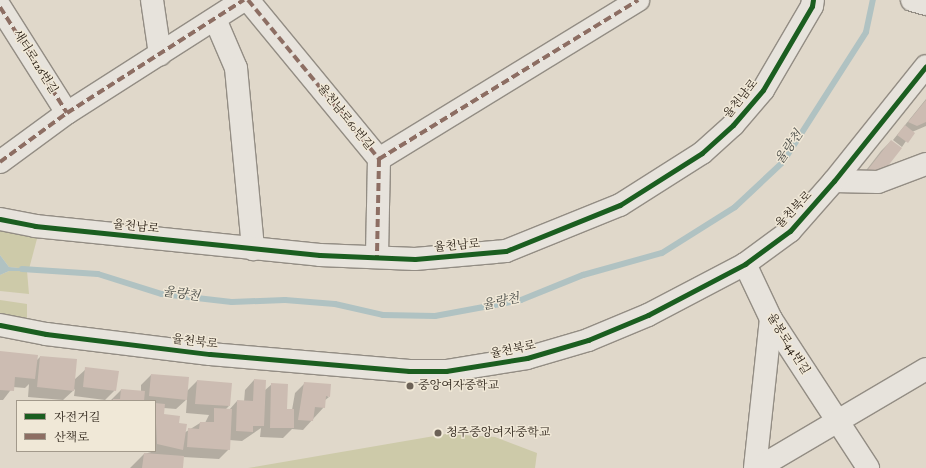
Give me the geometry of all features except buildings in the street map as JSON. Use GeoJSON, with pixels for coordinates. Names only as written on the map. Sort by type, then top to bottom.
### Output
{"type":"FeatureCollection","features":[{"type":"Feature","properties":{"kind":"street"},"geometry":{"type":"LineString","coordinates":[[152,0],[160,54]]}},
{"type":"Feature","properties":{"kind":"street"},"geometry":{"type":"LineString","coordinates":[[0,161],[67,113],[244,0]]}},
{"type":"Feature","properties":{"kind":"street","name":"율천남로60번길"},"geometry":{"type":"LineString","coordinates":[[248,0],[378,158],[377,257]]}},
{"type":"Feature","properties":{"kind":"street"},"geometry":{"type":"LineString","coordinates":[[378,158],[638,0]]}},
{"type":"Feature","properties":{"kind":"street","name":"율천남로"},"geometry":{"type":"LineString","coordinates":[[0,219],[35,226],[253,249],[377,257],[430,258],[506,251],[620,205],[702,153],[733,125],[762,90],[812,6],[813,0]]}},
{"type":"Feature","properties":{"kind":"street","name":"새터로126번길"},"geometry":{"type":"LineString","coordinates":[[1,8],[67,113]]}},
{"type":"Feature","properties":{"kind":"street"},"geometry":{"type":"LineString","coordinates":[[215,18],[236,68],[253,249]]}},
{"type":"Feature","properties":{"kind":"street","name":"율천북로"},"geometry":{"type":"LineString","coordinates":[[0,326],[46,334],[210,354],[370,368],[446,371],[527,358],[588,340],[648,315],[745,264],[790,231],[834,181],[926,66]]}},
{"type":"Feature","properties":{"kind":"street"},"geometry":{"type":"LineString","coordinates":[[834,181],[878,182],[921,165]]}},
{"type":"Feature","properties":{"kind":"street","name":"율봉로44번길"},"geometry":{"type":"LineString","coordinates":[[745,264],[771,319],[868,468]]}},
{"type":"Feature","properties":{"kind":"street"},"geometry":{"type":"LineString","coordinates":[[756,468],[771,319]]}},
{"type":"Feature","properties":{"kind":"street"},"geometry":{"type":"LineString","coordinates":[[756,468],[926,368]]}},
{"type":"Feature","properties":{"kind":"shaded area"},"geometry":{"type":"Polygon","coordinates":[[[0,230],[38,235],[29,269],[9,267],[0,255],[0,230]]]}},
{"type":"Feature","properties":{"kind":"shaded area"},"geometry":{"type":"Polygon","coordinates":[[[0,255],[9,267],[29,269],[27,271],[9,271],[0,275],[0,255]]]}},
{"type":"Feature","properties":{"kind":"shaded area"},"geometry":{"type":"Polygon","coordinates":[[[9,271],[27,271],[29,294],[0,291],[0,275],[9,271]]]}},
{"type":"Feature","properties":{"kind":"shaded area"},"geometry":{"type":"Polygon","coordinates":[[[0,300],[27,304],[27,318],[0,314],[0,300]]]}},
{"type":"Feature","properties":{"kind":"shaded area"},"geometry":{"type":"Polygon","coordinates":[[[446,434],[495,437],[537,453],[535,468],[248,468],[446,434]]]}},
{"type":"Feature","properties":{"kind":"waterway","name":"율량천"},"geometry":{"type":"LineString","coordinates":[[22,269],[98,274],[162,294],[232,302],[285,300],[335,304],[383,315],[435,316],[521,300],[583,275],[662,253],[735,207],[783,162],[866,32],[873,0]]}},
{"type":"Feature","properties":{"kind":"marked path"},"geometry":{"type":"LineString","coordinates":[[0,162],[67,113],[244,0]]}},
{"type":"Feature","properties":{"kind":"marked path"},"geometry":{"type":"LineString","coordinates":[[248,0],[379,159],[377,257]]}},
{"type":"Feature","properties":{"kind":"marked path"},"geometry":{"type":"LineString","coordinates":[[379,159],[638,0]]}},
{"type":"Feature","properties":{"kind":"marked path"},"geometry":{"type":"LineString","coordinates":[[0,7],[67,113]]}},
{"type":"Feature","properties":{"kind":"cycle path"},"geometry":{"type":"LineString","coordinates":[[0,219],[35,226],[320,255],[415,259],[506,251],[620,205],[702,153],[733,125],[763,90],[812,6],[813,0]]}},
{"type":"Feature","properties":{"kind":"cycle path"},"geometry":{"type":"LineString","coordinates":[[0,325],[46,334],[210,354],[409,371],[446,371],[527,358],[588,340],[648,315],[745,264],[790,231],[834,181],[926,66]]}},
{"type":"Feature","properties":{"kind":"place","name":"중앙여자중학교"},"geometry":{"type":"Point","coordinates":[410,386]}},
{"type":"Feature","properties":{"kind":"place","name":"청주중앙여자중학교"},"geometry":{"type":"Point","coordinates":[438,433]}}]}
